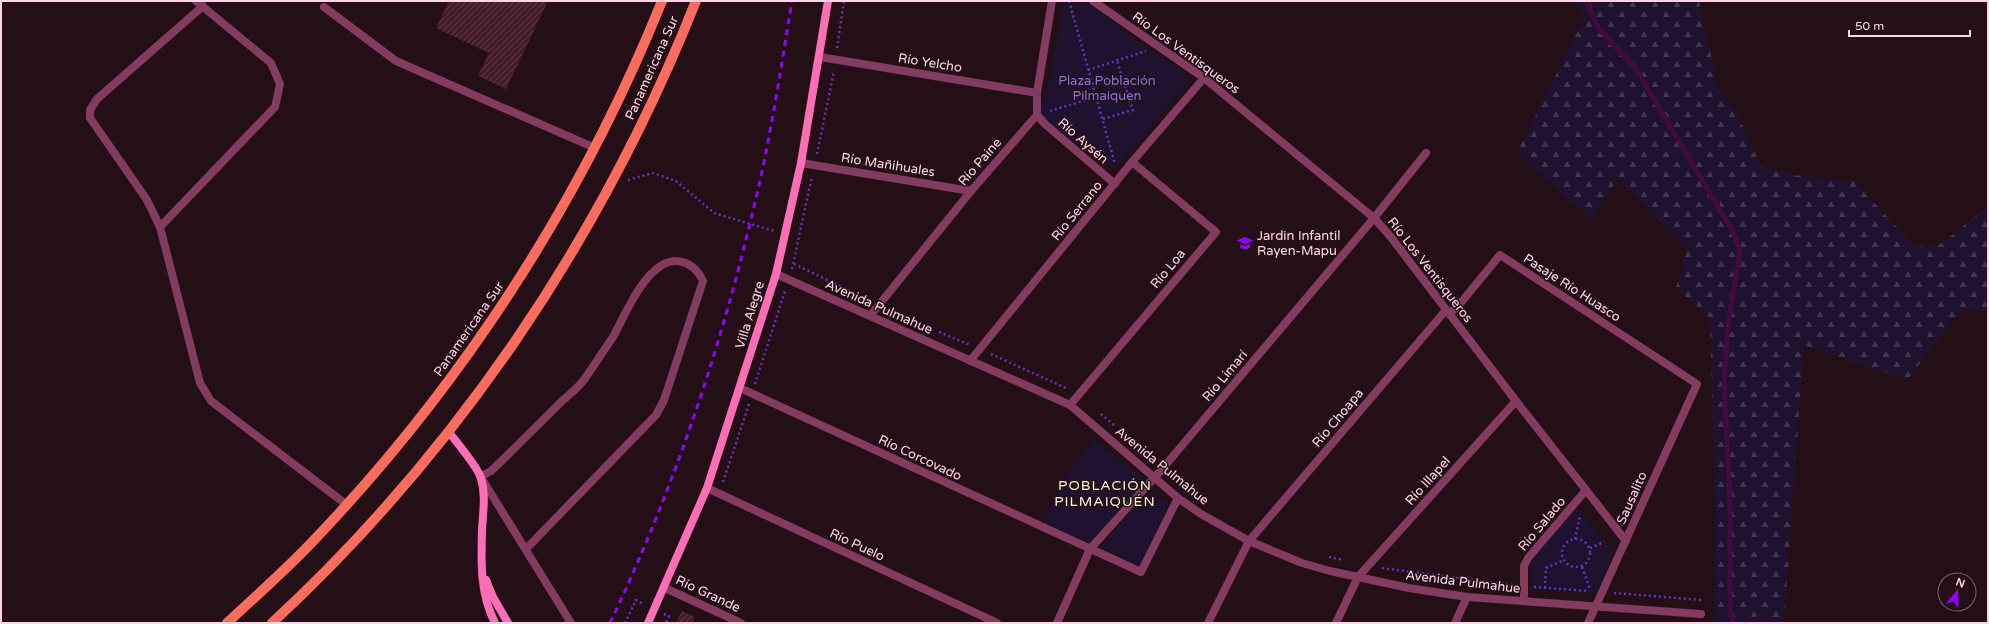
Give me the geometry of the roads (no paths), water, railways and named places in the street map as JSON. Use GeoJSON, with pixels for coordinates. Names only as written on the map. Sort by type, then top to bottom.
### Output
{"type":"FeatureCollection","features":[{"type":"Feature","properties":{"kind":"main road","name":"Panamericana Sur"},"geometry":{"type":"LineString","coordinates":[[227,623],[304,550],[347,505],[430,406],[508,297],[544,241],[595,148],[637,61],[662,1]]}},
{"type":"Feature","properties":{"kind":"main road","name":"Panamericana Sur"},"geometry":{"type":"LineString","coordinates":[[272,623],[362,533],[450,432],[527,325],[576,246],[611,183],[654,98],[696,1]]}},
{"type":"Feature","properties":{"kind":"main road","name":"Villa Alegre"},"geometry":{"type":"LineString","coordinates":[[648,623],[665,588],[708,488],[776,274],[801,163],[820,57],[828,1]]}},
{"type":"Feature","properties":{"kind":"main road"},"geometry":{"type":"LineString","coordinates":[[450,432],[480,477],[485,501],[481,556],[482,566],[486,600],[495,623]]}},
{"type":"Feature","properties":{"kind":"main road"},"geometry":{"type":"LineString","coordinates":[[482,566],[493,597],[508,623]]}},
{"type":"Feature","properties":{"kind":"street"},"geometry":{"type":"LineString","coordinates":[[160,228],[275,107],[280,84],[271,63],[196,1]]}},
{"type":"Feature","properties":{"kind":"street"},"geometry":{"type":"LineString","coordinates":[[1037,114],[1037,93],[1052,1]]}},
{"type":"Feature","properties":{"kind":"street","name":"Río Los Ventisqueros"},"geometry":{"type":"LineString","coordinates":[[1093,1],[1204,78],[1374,218],[1390,236],[1447,312],[1626,541]]}},
{"type":"Feature","properties":{"kind":"street"},"geometry":{"type":"LineString","coordinates":[[203,6],[97,99],[90,110],[90,118],[147,200],[160,228],[200,383],[211,401],[347,505]]}},
{"type":"Feature","properties":{"kind":"street"},"geometry":{"type":"LineString","coordinates":[[324,7],[396,61],[595,148]]}},
{"type":"Feature","properties":{"kind":"street","name":"Río Yelcho"},"geometry":{"type":"LineString","coordinates":[[820,57],[1037,93]]}},
{"type":"Feature","properties":{"kind":"street","name":"Río Serrano"},"geometry":{"type":"LineString","coordinates":[[970,361],[1132,162],[1204,78]]}},
{"type":"Feature","properties":{"kind":"street","name":"Río Aysén"},"geometry":{"type":"LineString","coordinates":[[1037,114],[1045,124],[1115,184]]}},
{"type":"Feature","properties":{"kind":"street","name":"Río Paine"},"geometry":{"type":"LineString","coordinates":[[870,316],[971,191],[1037,114]]}},
{"type":"Feature","properties":{"kind":"street","name":"Río Limarí"},"geometry":{"type":"LineString","coordinates":[[1057,623],[1090,549],[1154,478],[1374,218],[1426,153]]}},
{"type":"Feature","properties":{"kind":"street","name":"Río Loa"},"geometry":{"type":"LineString","coordinates":[[1070,405],[1216,232],[1132,162]]}},
{"type":"Feature","properties":{"kind":"street","name":"Río Mañihuales"},"geometry":{"type":"LineString","coordinates":[[801,163],[971,191]]}},
{"type":"Feature","properties":{"kind":"street","name":"Pasaje Río Huasco"},"geometry":{"type":"LineString","coordinates":[[1447,312],[1459,305],[1500,255],[1697,384]]}},
{"type":"Feature","properties":{"kind":"street"},"geometry":{"type":"LineString","coordinates":[[526,550],[656,415],[664,400],[703,281],[699,272],[692,266],[684,262],[674,261],[663,264],[654,271],[632,301],[612,337],[585,379],[491,470],[480,477],[571,623]]}},
{"type":"Feature","properties":{"kind":"street","name":"Avenida Pulmahue"},"geometry":{"type":"LineString","coordinates":[[776,274],[1070,405],[1178,498],[1224,528],[1249,541],[1302,563],[1409,588],[1467,597],[1701,614]]}},
{"type":"Feature","properties":{"kind":"street","name":"Río Choapa"},"geometry":{"type":"LineString","coordinates":[[1208,623],[1249,541],[1447,312]]}},
{"type":"Feature","properties":{"kind":"street","name":"Sausalito"},"geometry":{"type":"LineString","coordinates":[[1588,623],[1697,384]]}},
{"type":"Feature","properties":{"kind":"street","name":"Río Corcovado"},"geometry":{"type":"LineString","coordinates":[[740,388],[1141,572],[1178,498]]}},
{"type":"Feature","properties":{"kind":"street","name":"Río Illapel"},"geometry":{"type":"LineString","coordinates":[[1336,623],[1358,577],[1516,401]]}},
{"type":"Feature","properties":{"kind":"street","name":"Río Puelo"},"geometry":{"type":"LineString","coordinates":[[708,488],[997,623]]}},
{"type":"Feature","properties":{"kind":"street","name":"Río Salado"},"geometry":{"type":"LineString","coordinates":[[1524,601],[1524,566],[1528,558],[1586,490]]}},
{"type":"Feature","properties":{"kind":"street","name":"Río Grande"},"geometry":{"type":"LineString","coordinates":[[665,588],[741,623]]}},
{"type":"Feature","properties":{"kind":"street"},"geometry":{"type":"LineString","coordinates":[[1455,623],[1467,597]]}},
{"type":"Feature","properties":{"kind":"waterway"},"geometry":{"type":"LineString","coordinates":[[1586,1],[1599,29],[1636,69],[1733,232],[1740,252],[1728,324],[1724,383],[1730,499],[1730,612],[1734,623]]}},
{"type":"Feature","properties":{"kind":"railway"},"geometry":{"type":"LineString","coordinates":[[610,623],[659,511],[681,454],[719,339],[764,162],[792,1]]}},
{"type":"Feature","properties":{"kind":"place","name":"Jardin Infantil Rayen-Mapu"},"geometry":{"type":"Point","coordinates":[1245,243]}},
{"type":"Feature","properties":{"kind":"district","name":"POBLACIÓN PILMAIQUÉN"},"geometry":{"type":"Point","coordinates":[1105,494]}},
{"type":"Feature","properties":{"kind":"park label","name":"Plaza Población Pilmaiquen"},"geometry":{"type":"Point","coordinates":[1107,88]}}]}
